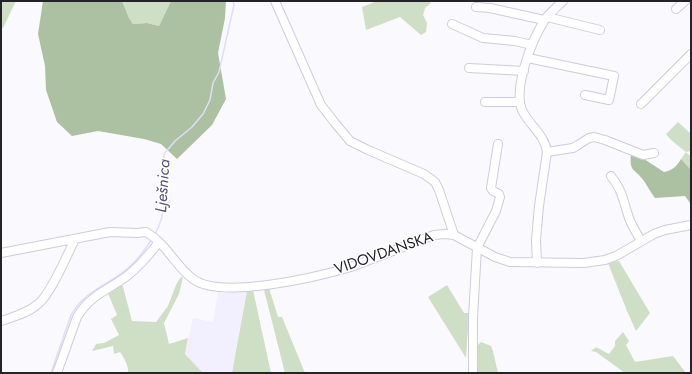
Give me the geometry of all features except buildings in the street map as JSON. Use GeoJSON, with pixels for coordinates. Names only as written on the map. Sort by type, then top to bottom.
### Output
{"type":"FeatureCollection","features":[{"type":"Feature","properties":{"kind":"street"},"geometry":{"type":"LineString","coordinates":[[275,1],[321,105],[350,141],[424,174],[434,182],[439,190],[454,235]]}},
{"type":"Feature","properties":{"kind":"street"},"geometry":{"type":"LineString","coordinates":[[537,263],[536,240],[539,206],[547,152],[546,145],[526,116],[520,102],[520,89],[532,45],[546,18],[563,1]]}},
{"type":"Feature","properties":{"kind":"street"},"geometry":{"type":"LineString","coordinates":[[676,9],[685,1]]}},
{"type":"Feature","properties":{"kind":"street"},"geometry":{"type":"LineString","coordinates":[[476,7],[546,18],[600,30]]}},
{"type":"Feature","properties":{"kind":"street"},"geometry":{"type":"LineString","coordinates":[[452,24],[483,38],[515,41],[532,45]]}},
{"type":"Feature","properties":{"kind":"street"},"geometry":{"type":"LineString","coordinates":[[641,104],[690,57]]}},
{"type":"Feature","properties":{"kind":"street"},"geometry":{"type":"LineString","coordinates":[[528,58],[614,76],[609,100],[585,95]]}},
{"type":"Feature","properties":{"kind":"street"},"geometry":{"type":"LineString","coordinates":[[469,68],[524,71]]}},
{"type":"Feature","properties":{"kind":"street"},"geometry":{"type":"LineString","coordinates":[[485,102],[520,102]]}},
{"type":"Feature","properties":{"kind":"street"},"geometry":{"type":"LineString","coordinates":[[547,152],[573,148],[589,138],[594,137],[643,155],[654,153]]}},
{"type":"Feature","properties":{"kind":"street"},"geometry":{"type":"LineString","coordinates":[[473,373],[473,317],[477,248],[496,210],[500,197],[499,194],[491,188],[498,144]]}},
{"type":"Feature","properties":{"kind":"street"},"geometry":{"type":"LineString","coordinates":[[611,176],[623,195],[630,218],[641,241]]}},
{"type":"Feature","properties":{"kind":"street","name":"VIDOVDANSKA"},"geometry":{"type":"LineString","coordinates":[[75,240],[110,232],[137,234],[146,232],[158,241],[186,274],[193,280],[206,286],[224,288],[260,286],[338,271],[355,266],[429,236],[445,234],[454,235],[501,260],[510,262],[595,262],[616,256],[654,234],[691,224]]}},
{"type":"Feature","properties":{"kind":"street"},"geometry":{"type":"LineString","coordinates":[[1,253],[75,240]]}},
{"type":"Feature","properties":{"kind":"street"},"geometry":{"type":"LineString","coordinates":[[1,321],[27,311],[38,304],[47,294],[75,240]]}},
{"type":"Feature","properties":{"kind":"street"},"geometry":{"type":"LineString","coordinates":[[57,373],[77,317],[82,308],[93,297],[125,278],[136,269],[147,259],[158,241]]}},
{"type":"Feature","properties":{"kind":"shaded area"},"geometry":{"type":"Polygon","coordinates":[[[218,291],[247,291],[232,373],[203,373],[185,354],[193,318],[213,322],[218,291]]]}},
{"type":"Feature","properties":{"kind":"green space"},"geometry":{"type":"Polygon","coordinates":[[[1,1],[16,1],[3,28],[1,27],[1,1]]]}},
{"type":"Feature","properties":{"kind":"green space"},"geometry":{"type":"Polygon","coordinates":[[[43,1],[122,1],[133,24],[147,23],[159,26],[171,1],[226,1],[225,18],[218,53],[226,99],[212,125],[177,159],[161,144],[144,139],[98,131],[72,136],[57,122],[46,90],[45,66],[38,34],[43,1]]]}},
{"type":"Feature","properties":{"kind":"green space"},"geometry":{"type":"Polygon","coordinates":[[[122,1],[171,1],[159,26],[147,23],[133,24],[122,1]]]}},
{"type":"Feature","properties":{"kind":"green space"},"geometry":{"type":"Polygon","coordinates":[[[377,1],[430,1],[431,3],[425,8],[423,15],[427,23],[426,32],[421,35],[400,17],[366,30],[362,7],[377,1]]]}},
{"type":"Feature","properties":{"kind":"green space"},"geometry":{"type":"Polygon","coordinates":[[[678,122],[691,134],[691,151],[686,152],[666,134],[678,122]]]}},
{"type":"Feature","properties":{"kind":"green space"},"geometry":{"type":"Polygon","coordinates":[[[686,152],[691,157],[691,170],[681,159],[686,152]]]}},
{"type":"Feature","properties":{"kind":"green space"},"geometry":{"type":"Polygon","coordinates":[[[631,154],[644,159],[664,172],[674,168],[681,159],[691,170],[691,202],[690,203],[685,196],[655,198],[641,177],[633,170],[631,164],[631,154]]]}},
{"type":"Feature","properties":{"kind":"green space"},"geometry":{"type":"Polygon","coordinates":[[[619,261],[650,313],[636,331],[608,263],[619,261]]]}},
{"type":"Feature","properties":{"kind":"green space"},"geometry":{"type":"Polygon","coordinates":[[[183,277],[179,294],[164,323],[169,344],[188,338],[185,354],[203,373],[128,373],[125,359],[120,352],[114,354],[113,346],[92,351],[96,344],[104,343],[119,335],[111,319],[117,315],[107,291],[122,283],[132,321],[156,322],[168,306],[180,278],[183,277]]]}},
{"type":"Feature","properties":{"kind":"green space"},"geometry":{"type":"Polygon","coordinates":[[[447,285],[464,313],[469,313],[466,358],[428,297],[447,285]]]}},
{"type":"Feature","properties":{"kind":"green space"},"geometry":{"type":"Polygon","coordinates":[[[269,288],[278,317],[282,317],[305,373],[285,373],[264,290],[269,288]]]}},
{"type":"Feature","properties":{"kind":"green space"},"geometry":{"type":"Polygon","coordinates":[[[253,290],[271,373],[232,373],[247,291],[253,290]]]}},
{"type":"Feature","properties":{"kind":"green space"},"geometry":{"type":"Polygon","coordinates":[[[623,332],[629,341],[626,345],[635,362],[673,356],[686,373],[625,373],[596,352],[591,351],[596,347],[609,354],[615,346],[615,341],[623,332]]]}},
{"type":"Feature","properties":{"kind":"green space"},"geometry":{"type":"Polygon","coordinates":[[[481,342],[491,346],[498,373],[476,373],[476,347],[481,342]]]}},
{"type":"Feature","properties":{"kind":"waterway","name":"Lješnica"},"geometry":{"type":"LineString","coordinates":[[155,234],[164,205],[164,154],[175,141],[192,127],[203,114],[210,100],[213,83],[219,72],[234,5],[233,1]]}},
{"type":"Feature","properties":{"kind":"waterway","name":"Lješnica"},"geometry":{"type":"LineString","coordinates":[[51,373],[71,315],[77,306],[90,293],[132,265],[152,239]]}}]}
